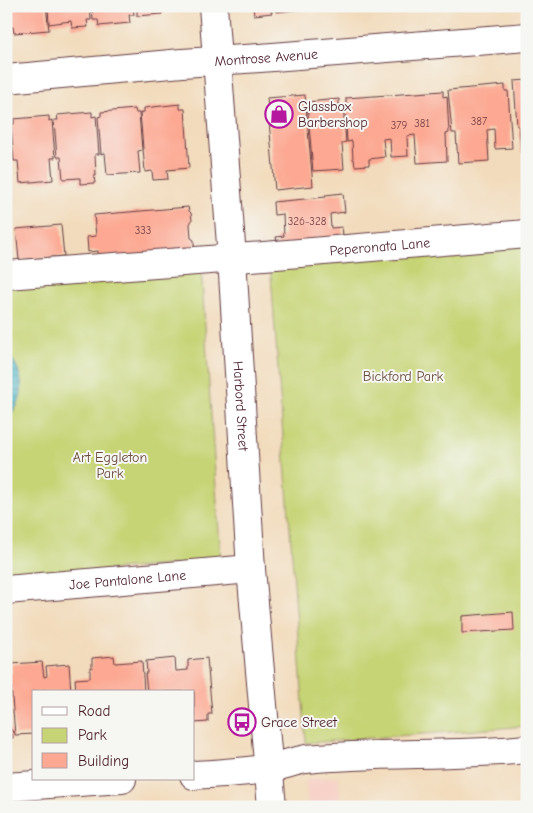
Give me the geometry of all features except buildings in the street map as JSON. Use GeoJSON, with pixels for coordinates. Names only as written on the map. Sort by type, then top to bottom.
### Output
{"type":"FeatureCollection","features":[{"type":"Feature","properties":{"kind":"street","name":"Harbord Street"},"geometry":{"type":"LineString","coordinates":[[213,6],[232,258],[251,569],[272,807]]}},
{"type":"Feature","properties":{"kind":"street","name":"Montrose Avenue"},"geometry":{"type":"LineString","coordinates":[[6,79],[527,36]]}},
{"type":"Feature","properties":{"kind":"street","name":"Peperonata Lane"},"geometry":{"type":"LineString","coordinates":[[6,275],[527,234]]}},
{"type":"Feature","properties":{"kind":"street","name":"Joe Pantalone Lane"},"geometry":{"type":"LineString","coordinates":[[6,590],[251,569]]}},
{"type":"Feature","properties":{"kind":"street"},"geometry":{"type":"LineString","coordinates":[[195,775],[239,772],[304,760],[527,749]]}},
{"type":"Feature","properties":{"kind":"street"},"geometry":{"type":"LineString","coordinates":[[6,787],[108,780]]}},
{"type":"Feature","properties":{"kind":"shaded area"},"geometry":{"type":"Polygon","coordinates":[[[338,777],[341,807],[308,807],[306,779],[338,777]]]}},
{"type":"Feature","properties":{"kind":"green space","name":"Bickford Park"},"geometry":{"type":"Polygon","coordinates":[[[527,241],[527,726],[306,743],[270,262],[527,241]]]}},
{"type":"Feature","properties":{"kind":"green space","name":"Art Eggleton Park"},"geometry":{"type":"Polygon","coordinates":[[[201,267],[221,561],[6,578],[6,285],[201,267]]]}},
{"type":"Feature","properties":{"kind":"water"},"geometry":{"type":"Polygon","coordinates":[[[6,353],[18,369],[21,382],[21,396],[18,405],[6,419],[6,353]]]}},
{"type":"Feature","properties":{"kind":"place","name":"Glassbox Barbershop"},"geometry":{"type":"Point","coordinates":[279,114]}},
{"type":"Feature","properties":{"kind":"place","name":"Grace Street"},"geometry":{"type":"Point","coordinates":[242,722]}}]}
